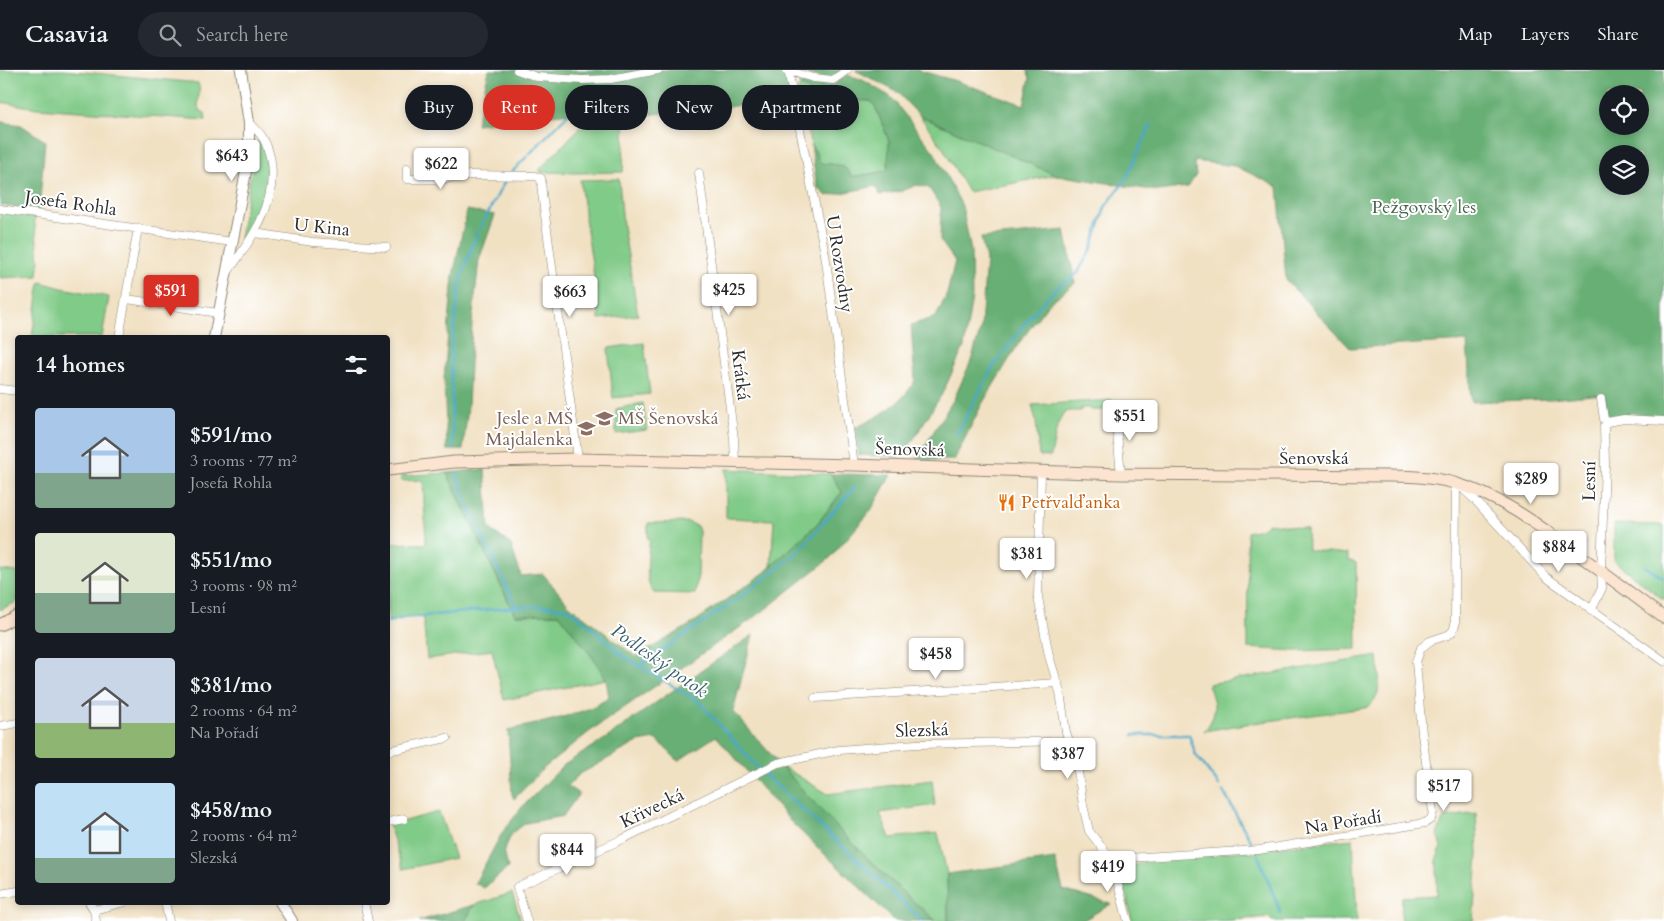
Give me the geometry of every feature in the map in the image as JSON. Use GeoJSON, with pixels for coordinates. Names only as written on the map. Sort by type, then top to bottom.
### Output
{"type":"FeatureCollection","features":[{"type":"Feature","properties":{"kind":"main road","name":"Šenovská"},"geometry":{"type":"LineString","coordinates":[[390,470],[474,461],[578,459],[854,465],[1121,474],[1431,478],[1456,483],[1489,496],[1524,516],[1664,618]]}},
{"type":"Feature","properties":{"kind":"main road"},"geometry":{"type":"LineString","coordinates":[[0,625],[15,617]]}},
{"type":"Feature","properties":{"kind":"street"},"geometry":{"type":"LineString","coordinates":[[214,335],[249,156],[249,123],[241,70]]}},
{"type":"Feature","properties":{"kind":"street"},"geometry":{"type":"LineString","coordinates":[[517,70],[537,76],[582,80],[611,79],[658,70]]}},
{"type":"Feature","properties":{"kind":"street"},"geometry":{"type":"LineString","coordinates":[[787,70],[813,78],[833,80],[846,70]]}},
{"type":"Feature","properties":{"kind":"street","name":"U Rozvodny"},"geometry":{"type":"LineString","coordinates":[[787,70],[825,254],[854,465]]}},
{"type":"Feature","properties":{"kind":"street"},"geometry":{"type":"LineString","coordinates":[[226,275],[255,233],[270,198],[272,173],[270,153],[260,134],[249,123]]}},
{"type":"Feature","properties":{"kind":"street"},"geometry":{"type":"LineString","coordinates":[[408,168],[407,178],[442,179],[470,175],[535,176],[541,178],[578,459]]}},
{"type":"Feature","properties":{"kind":"street","name":"Krátká"},"geometry":{"type":"LineString","coordinates":[[699,173],[734,438],[735,462]]}},
{"type":"Feature","properties":{"kind":"street","name":"Josefa Rohla"},"geometry":{"type":"LineString","coordinates":[[0,208],[232,242]]}},
{"type":"Feature","properties":{"kind":"street","name":"Josefa Rohla"},"geometry":{"type":"LineString","coordinates":[[121,335],[138,228]]}},
{"type":"Feature","properties":{"kind":"street","name":"U Kina"},"geometry":{"type":"LineString","coordinates":[[255,233],[313,242],[386,247]]}},
{"type":"Feature","properties":{"kind":"street"},"geometry":{"type":"LineString","coordinates":[[127,299],[218,313]]}},
{"type":"Feature","properties":{"kind":"street"},"geometry":{"type":"LineString","coordinates":[[0,389],[15,390]]}},
{"type":"Feature","properties":{"kind":"street","name":"Lesní"},"geometry":{"type":"LineString","coordinates":[[1590,610],[1602,588],[1604,426],[1607,422],[1604,419],[1601,399]]}},
{"type":"Feature","properties":{"kind":"street"},"geometry":{"type":"LineString","coordinates":[[1115,412],[1121,474]]}},
{"type":"Feature","properties":{"kind":"street"},"geometry":{"type":"LineString","coordinates":[[1607,422],[1624,419],[1664,422]]}},
{"type":"Feature","properties":{"kind":"street"},"geometry":{"type":"LineString","coordinates":[[1041,471],[1038,597],[1049,656],[1058,684],[1066,732],[1077,765],[1089,831],[1111,859],[1128,921]]}},
{"type":"Feature","properties":{"kind":"street"},"geometry":{"type":"LineString","coordinates":[[1456,483],[1475,500],[1546,577],[1590,610],[1650,650],[1664,662]]}},
{"type":"Feature","properties":{"kind":"street","name":"Na Pořadí"},"geometry":{"type":"LineString","coordinates":[[1111,859],[1259,850],[1425,823],[1431,819],[1433,812],[1422,734],[1416,662],[1421,648],[1430,641],[1448,635],[1453,631],[1455,625],[1456,483]]}},
{"type":"Feature","properties":{"kind":"street"},"geometry":{"type":"LineString","coordinates":[[815,698],[1058,684]]}},
{"type":"Feature","properties":{"kind":"street"},"geometry":{"type":"LineString","coordinates":[[0,726],[15,724]]}},
{"type":"Feature","properties":{"kind":"street"},"geometry":{"type":"LineString","coordinates":[[390,750],[447,738]]}},
{"type":"Feature","properties":{"kind":"street","name":"Slezská"},"geometry":{"type":"LineString","coordinates":[[778,763],[839,750],[916,744],[1070,741]]}},
{"type":"Feature","properties":{"kind":"street","name":"Křivecká"},"geometry":{"type":"LineString","coordinates":[[527,921],[517,887],[622,839],[778,763]]}},
{"type":"Feature","properties":{"kind":"street"},"geometry":{"type":"LineString","coordinates":[[390,822],[404,819]]}},
{"type":"Feature","properties":{"kind":"street"},"geometry":{"type":"LineString","coordinates":[[0,894],[15,892]]}},
{"type":"Feature","properties":{"kind":"street"},"geometry":{"type":"LineString","coordinates":[[166,905],[169,921]]}},
{"type":"Feature","properties":{"kind":"street"},"geometry":{"type":"LineString","coordinates":[[282,905],[292,921]]}},
{"type":"Feature","properties":{"kind":"street"},"geometry":{"type":"LineString","coordinates":[[365,905],[368,921]]}},
{"type":"Feature","properties":{"kind":"street"},"geometry":{"type":"LineString","coordinates":[[91,906],[96,921]]}},
{"type":"Feature","properties":{"kind":"green space"},"geometry":{"type":"Polygon","coordinates":[[[0,70],[63,70],[198,83],[198,107],[199,110],[205,113],[206,120],[37,108],[0,102],[0,70]]]}},
{"type":"Feature","properties":{"kind":"green space"},"geometry":{"type":"Polygon","coordinates":[[[489,70],[788,70],[791,85],[742,85],[742,105],[732,106],[732,85],[658,85],[658,114],[648,114],[648,85],[565,85],[565,113],[555,115],[555,85],[485,85],[489,70]]]}},
{"type":"Feature","properties":{"kind":"green space"},"geometry":{"type":"Polygon","coordinates":[[[788,70],[846,70],[833,80],[788,70]]]}},
{"type":"Feature","properties":{"kind":"green space","name":"Pežgovský les"},"geometry":{"type":"Polygon","coordinates":[[[855,70],[918,70],[1024,105],[1030,78],[1027,70],[1664,70],[1664,419],[1608,417],[1604,394],[1549,399],[1471,402],[1467,341],[1350,348],[1286,280],[1278,187],[1235,166],[1194,161],[1196,175],[1188,187],[1158,191],[1056,175],[920,116],[897,92],[855,70]]]}},
{"type":"Feature","properties":{"kind":"green space"},"geometry":{"type":"Polygon","coordinates":[[[847,75],[861,79],[891,97],[934,152],[962,206],[971,251],[972,297],[964,347],[942,394],[903,456],[899,457],[859,455],[855,428],[890,408],[904,396],[915,380],[911,325],[936,317],[947,294],[955,261],[940,240],[941,207],[929,188],[917,185],[902,191],[880,195],[876,186],[827,196],[817,187],[811,145],[820,163],[842,167],[851,176],[886,171],[888,168],[889,141],[875,106],[871,101],[859,100],[859,85],[833,85],[847,75]]]}},
{"type":"Feature","properties":{"kind":"green space"},"geometry":{"type":"Polygon","coordinates":[[[797,78],[811,83],[833,85],[800,85],[797,78]]]}},
{"type":"Feature","properties":{"kind":"green space"},"geometry":{"type":"Polygon","coordinates":[[[483,95],[483,123],[476,124],[483,95]]]}},
{"type":"Feature","properties":{"kind":"green space"},"geometry":{"type":"Polygon","coordinates":[[[859,100],[871,101],[875,106],[889,141],[888,168],[886,171],[851,176],[842,167],[820,163],[811,145],[807,130],[859,130],[859,100]]]}},
{"type":"Feature","properties":{"kind":"green space"},"geometry":{"type":"Polygon","coordinates":[[[920,116],[1056,175],[968,192],[943,148],[920,116]]]}},
{"type":"Feature","properties":{"kind":"green space"},"geometry":{"type":"Polygon","coordinates":[[[0,119],[1,122],[21,125],[45,141],[39,211],[0,205],[0,119]]]}},
{"type":"Feature","properties":{"kind":"green space"},"geometry":{"type":"Polygon","coordinates":[[[578,130],[624,130],[623,172],[540,172],[540,169],[578,130]]]}},
{"type":"Feature","properties":{"kind":"green space"},"geometry":{"type":"Polygon","coordinates":[[[259,141],[262,143],[265,156],[267,182],[262,207],[245,242],[240,238],[256,145],[259,141]]]}},
{"type":"Feature","properties":{"kind":"green space"},"geometry":{"type":"Polygon","coordinates":[[[619,179],[623,226],[638,315],[599,319],[580,180],[619,179]]]}},
{"type":"Feature","properties":{"kind":"green space"},"geometry":{"type":"Polygon","coordinates":[[[467,210],[495,215],[479,260],[472,323],[468,406],[463,450],[447,450],[444,379],[453,276],[467,210]]]}},
{"type":"Feature","properties":{"kind":"green space"},"geometry":{"type":"Polygon","coordinates":[[[0,211],[34,216],[39,260],[38,276],[0,278],[0,211]]]}},
{"type":"Feature","properties":{"kind":"green space"},"geometry":{"type":"Polygon","coordinates":[[[1065,230],[1075,283],[1048,304],[1019,343],[982,404],[954,460],[916,460],[954,399],[971,361],[981,328],[986,260],[981,238],[1065,230]]]}},
{"type":"Feature","properties":{"kind":"green space"},"geometry":{"type":"Polygon","coordinates":[[[40,282],[109,297],[102,335],[32,335],[40,282]]]}},
{"type":"Feature","properties":{"kind":"green space"},"geometry":{"type":"Polygon","coordinates":[[[644,343],[650,394],[613,398],[608,348],[644,343]]]}},
{"type":"Feature","properties":{"kind":"green space"},"geometry":{"type":"Polygon","coordinates":[[[1112,400],[1112,412],[1081,408],[1081,411],[1064,413],[1057,427],[1051,456],[1039,456],[1036,421],[1032,405],[1112,400]]]}},
{"type":"Feature","properties":{"kind":"green space"},"geometry":{"type":"Polygon","coordinates":[[[643,403],[647,430],[616,434],[616,409],[643,403]]]}},
{"type":"Feature","properties":{"kind":"green space"},"geometry":{"type":"Polygon","coordinates":[[[485,469],[489,528],[511,545],[521,576],[543,574],[569,605],[636,657],[690,625],[764,573],[817,524],[842,492],[831,474],[891,475],[870,512],[829,559],[758,615],[589,732],[544,768],[514,799],[512,794],[508,730],[575,713],[600,703],[609,697],[606,679],[594,659],[559,614],[515,615],[447,473],[485,469]]]}},
{"type":"Feature","properties":{"kind":"green space"},"geometry":{"type":"Polygon","coordinates":[[[726,469],[831,474],[842,492],[817,524],[771,567],[774,520],[726,518],[726,469]]]}},
{"type":"Feature","properties":{"kind":"green space"},"geometry":{"type":"Polygon","coordinates":[[[447,473],[515,615],[559,614],[594,659],[606,679],[504,700],[492,650],[427,659],[423,616],[390,622],[390,543],[426,544],[423,480],[401,481],[401,476],[447,473]]]}},
{"type":"Feature","properties":{"kind":"green space"},"geometry":{"type":"Polygon","coordinates":[[[688,522],[697,526],[699,531],[698,575],[695,594],[654,593],[648,577],[650,542],[648,539],[648,523],[688,522]]]}},
{"type":"Feature","properties":{"kind":"green space"},"geometry":{"type":"Polygon","coordinates":[[[1269,523],[1307,529],[1308,550],[1348,554],[1348,560],[1356,563],[1357,649],[1295,651],[1248,648],[1247,532],[1261,529],[1269,523]]]}},
{"type":"Feature","properties":{"kind":"green space"},"geometry":{"type":"Polygon","coordinates":[[[1614,524],[1664,525],[1664,600],[1614,561],[1614,524]]]}},
{"type":"Feature","properties":{"kind":"green space"},"geometry":{"type":"Polygon","coordinates":[[[0,570],[15,572],[15,602],[0,610],[0,570]]]}},
{"type":"Feature","properties":{"kind":"green space"},"geometry":{"type":"Polygon","coordinates":[[[753,635],[733,711],[856,846],[908,897],[936,921],[895,921],[793,824],[716,736],[678,761],[656,739],[638,742],[580,774],[567,786],[579,794],[563,816],[526,823],[512,833],[504,851],[508,868],[484,888],[475,883],[502,833],[522,807],[564,765],[608,737],[753,635]]]}},
{"type":"Feature","properties":{"kind":"green space"},"geometry":{"type":"Polygon","coordinates":[[[1378,656],[1378,693],[1371,704],[1365,708],[1204,731],[1214,714],[1214,703],[1208,684],[1378,656]]]}},
{"type":"Feature","properties":{"kind":"green space"},"geometry":{"type":"Polygon","coordinates":[[[780,765],[828,794],[932,780],[935,805],[880,813],[890,838],[938,833],[947,874],[948,921],[936,921],[901,892],[826,817],[780,765]]]}},
{"type":"Feature","properties":{"kind":"green space"},"geometry":{"type":"Polygon","coordinates":[[[439,812],[455,858],[403,869],[390,825],[439,812]]]}},
{"type":"Feature","properties":{"kind":"green space"},"geometry":{"type":"Polygon","coordinates":[[[1476,813],[1478,854],[1473,921],[1401,921],[1402,897],[1437,895],[1437,858],[1441,848],[1437,834],[1444,818],[1476,813]]]}},
{"type":"Feature","properties":{"kind":"green space"},"geometry":{"type":"Polygon","coordinates":[[[1353,839],[1357,921],[1272,921],[1269,917],[1220,921],[1132,921],[1121,870],[1147,861],[1353,839]]]}},
{"type":"Feature","properties":{"kind":"green space"},"geometry":{"type":"Polygon","coordinates":[[[1055,859],[1063,890],[1111,904],[1082,921],[948,921],[947,874],[1055,859]]]}},
{"type":"Feature","properties":{"kind":"green space"},"geometry":{"type":"Polygon","coordinates":[[[512,893],[521,921],[465,921],[474,905],[512,893]]]}},
{"type":"Feature","properties":{"kind":"green space"},"geometry":{"type":"Polygon","coordinates":[[[474,905],[465,921],[419,921],[474,905]]]}},
{"type":"Feature","properties":{"kind":"waterway","name":"Podleský potok"},"geometry":{"type":"LineString","coordinates":[[511,173],[565,117]]}},
{"type":"Feature","properties":{"kind":"waterway"},"geometry":{"type":"LineString","coordinates":[[1137,154],[1151,125]]}},
{"type":"Feature","properties":{"kind":"waterway"},"geometry":{"type":"LineString","coordinates":[[957,434],[992,368],[1033,313],[1056,288],[1077,274],[1092,248],[1105,207],[1124,182],[1136,158]]}},
{"type":"Feature","properties":{"kind":"waterway","name":"Podleský potok"},"geometry":{"type":"LineString","coordinates":[[453,448],[451,351],[461,278],[477,234],[507,177]]}},
{"type":"Feature","properties":{"kind":"waterway","name":"Podleský potok"},"geometry":{"type":"LineString","coordinates":[[457,474],[465,499],[516,607],[548,606],[568,609],[577,615],[623,656],[698,701],[760,770]]}},
{"type":"Feature","properties":{"kind":"waterway"},"geometry":{"type":"LineString","coordinates":[[640,665],[736,600],[795,555],[855,487]]}},
{"type":"Feature","properties":{"kind":"waterway"},"geometry":{"type":"LineString","coordinates":[[1645,566],[1664,578]]}},
{"type":"Feature","properties":{"kind":"waterway"},"geometry":{"type":"LineString","coordinates":[[390,622],[404,618],[516,607]]}},
{"type":"Feature","properties":{"kind":"waterway"},"geometry":{"type":"LineString","coordinates":[[1133,735],[1189,735],[1196,755],[1219,785]]}},
{"type":"Feature","properties":{"kind":"waterway","name":"Podleský potok"},"geometry":{"type":"LineString","coordinates":[[763,773],[923,921]]}},
{"type":"Feature","properties":{"kind":"waterway"},"geometry":{"type":"LineString","coordinates":[[1223,791],[1254,847]]}},
{"type":"Feature","properties":{"kind":"waterway"},"geometry":{"type":"LineString","coordinates":[[1258,855],[1281,914]]}},
{"type":"Feature","properties":{"kind":"place","name":"MŠ Šenovská"},"geometry":{"type":"Point","coordinates":[604,418]}},
{"type":"Feature","properties":{"kind":"place","name":"Jesle a MŠ Majdalenka"},"geometry":{"type":"Point","coordinates":[587,428]}},
{"type":"Feature","properties":{"kind":"place","name":"Petřvalďanka"},"geometry":{"type":"Point","coordinates":[1007,502]}}]}
